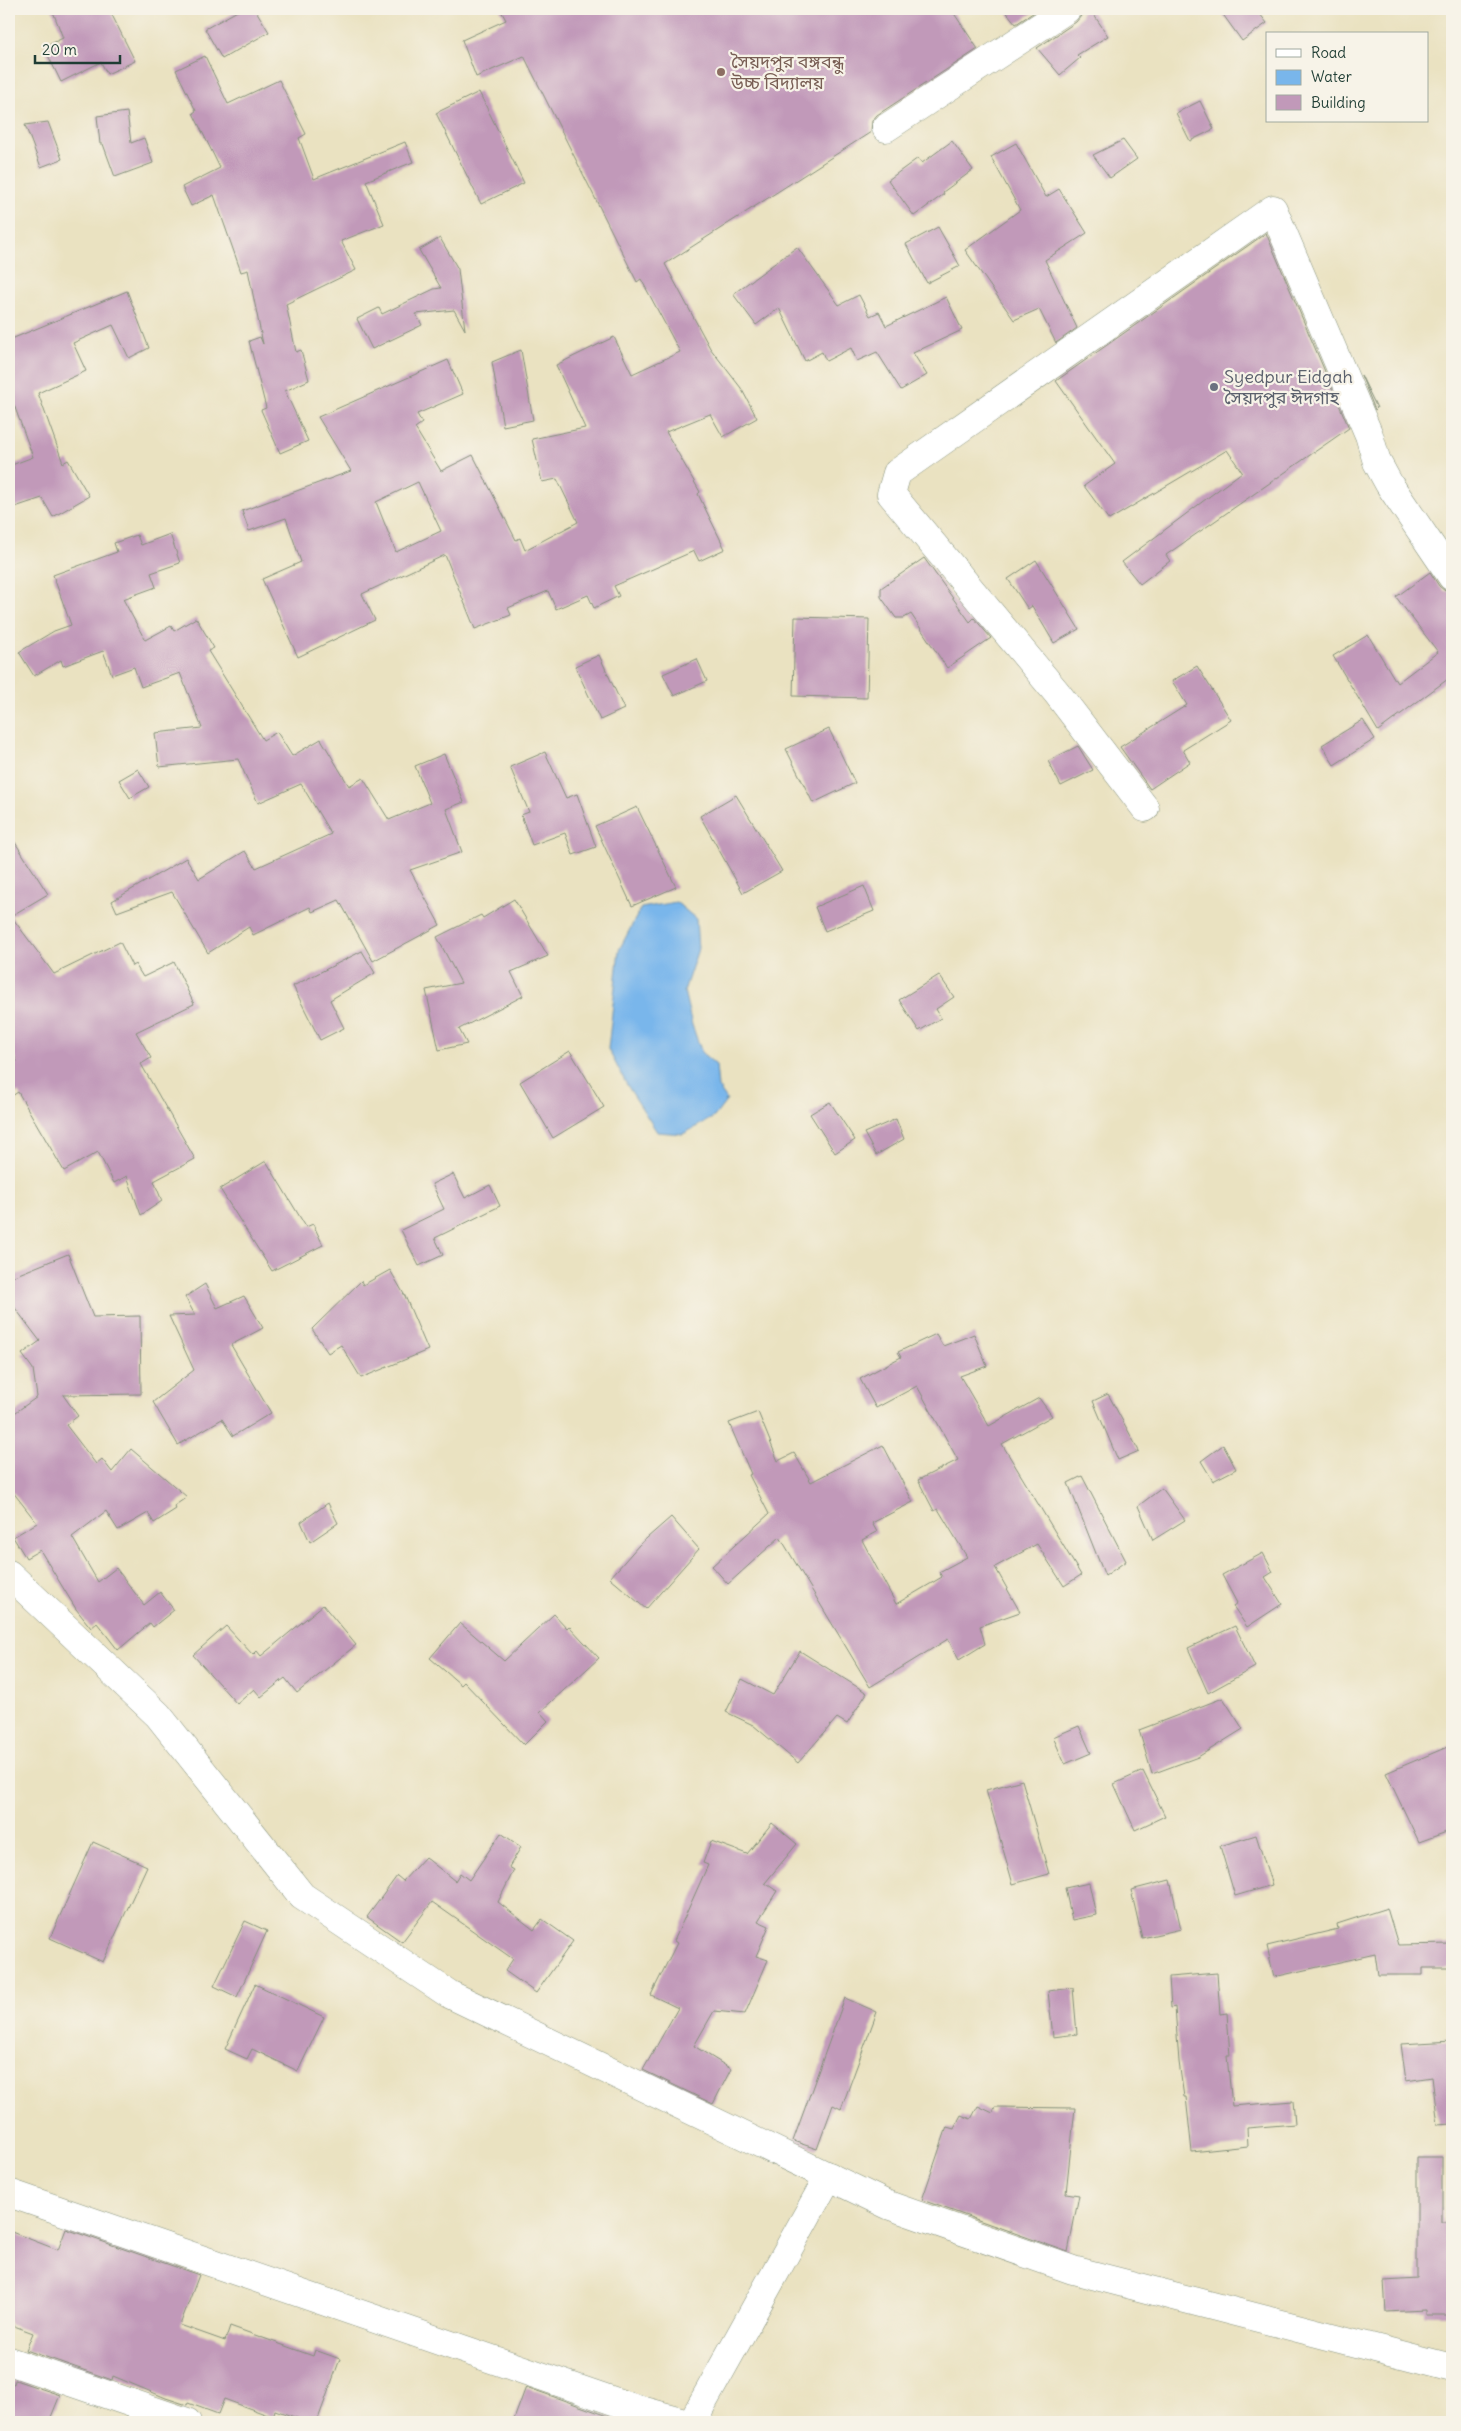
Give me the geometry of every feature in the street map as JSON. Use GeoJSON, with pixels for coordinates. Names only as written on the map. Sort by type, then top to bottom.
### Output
{"type":"FeatureCollection","features":[{"type":"Feature","properties":{"kind":"street"},"geometry":{"type":"LineString","coordinates":[[886,128],[1067,9]]}},
{"type":"Feature","properties":{"kind":"street"},"geometry":{"type":"LineString","coordinates":[[1145,808],[1057,693],[891,494],[897,473],[1273,209],[1369,435],[1377,462],[1389,484],[1452,577]]}},
{"type":"Feature","properties":{"kind":"street"},"geometry":{"type":"LineString","coordinates":[[9,1574],[158,1715],[302,1896],[449,1994],[888,2205],[1073,2270],[1452,2368]]}},
{"type":"Feature","properties":{"kind":"street"},"geometry":{"type":"LineString","coordinates":[[692,2422],[829,2176]]}},
{"type":"Feature","properties":{"kind":"street"},"geometry":{"type":"LineString","coordinates":[[9,2193],[634,2408],[684,2422]]}},
{"type":"Feature","properties":{"kind":"street"},"geometry":{"type":"LineString","coordinates":[[9,2361],[187,2422]]}},
{"type":"Feature","properties":{"kind":"water"},"geometry":{"type":"Polygon","coordinates":[[[676,902],[696,919],[698,949],[684,991],[692,1025],[702,1053],[716,1065],[718,1087],[727,1100],[714,1117],[683,1134],[657,1132],[627,1085],[608,1049],[619,950],[641,908],[676,902]]]}},
{"type":"Feature","properties":{"kind":"building"},"geometry":{"type":"Polygon","coordinates":[[[52,9],[109,9],[135,61],[107,74],[101,62],[61,82],[44,47],[63,38],[52,9]]]}},
{"type":"Feature","properties":{"kind":"building"},"geometry":{"type":"Polygon","coordinates":[[[241,9],[255,9],[269,32],[222,59],[205,29],[241,9]]]}},
{"type":"Feature","properties":{"kind":"building"},"geometry":{"type":"Polygon","coordinates":[[[500,9],[951,9],[978,49],[877,115],[872,121],[871,132],[665,264],[710,348],[741,388],[757,418],[723,437],[710,414],[666,432],[700,492],[698,494],[725,549],[699,561],[694,551],[614,586],[619,596],[594,608],[588,595],[556,609],[548,591],[508,608],[511,615],[475,629],[445,555],[362,594],[375,620],[298,657],[262,579],[301,562],[286,518],[249,531],[242,511],[351,471],[318,417],[448,360],[463,394],[417,414],[422,423],[415,428],[441,471],[473,455],[516,540],[520,538],[525,550],[578,522],[557,479],[542,482],[532,439],[585,428],[556,365],[614,337],[632,374],[680,352],[641,279],[637,282],[524,56],[476,77],[462,40],[506,20],[500,9]],[[418,482],[376,502],[396,552],[441,531],[418,482]]]}},
{"type":"Feature","properties":{"kind":"building"},"geometry":{"type":"Polygon","coordinates":[[[1004,9],[1039,9],[1016,24],[1004,9]]]}},
{"type":"Feature","properties":{"kind":"building"},"geometry":{"type":"Polygon","coordinates":[[[1083,9],[1090,9],[1108,36],[1077,55],[1080,58],[1060,75],[1037,48],[1076,22],[1081,16],[1083,9]]]}},
{"type":"Feature","properties":{"kind":"building"},"geometry":{"type":"Polygon","coordinates":[[[1219,9],[1256,9],[1267,23],[1242,41],[1219,9]]]}},
{"type":"Feature","properties":{"kind":"building"},"geometry":{"type":"Polygon","coordinates":[[[205,56],[228,104],[279,80],[306,134],[299,138],[314,179],[405,142],[413,162],[366,181],[384,224],[341,241],[356,270],[286,304],[296,352],[301,350],[309,380],[285,391],[308,441],[280,453],[261,410],[266,408],[249,341],[260,337],[263,344],[248,270],[241,272],[214,195],[191,206],[182,187],[220,168],[193,113],[196,111],[176,70],[205,56]]]}},
{"type":"Feature","properties":{"kind":"building"},"geometry":{"type":"Polygon","coordinates":[[[479,92],[524,183],[481,204],[436,113],[479,92]]]}},
{"type":"Feature","properties":{"kind":"building"},"geometry":{"type":"Polygon","coordinates":[[[1200,101],[1214,129],[1190,141],[1176,113],[1200,101]]]}},
{"type":"Feature","properties":{"kind":"building"},"geometry":{"type":"Polygon","coordinates":[[[127,112],[131,143],[144,138],[153,163],[115,177],[103,144],[100,144],[97,116],[127,112]]]}},
{"type":"Feature","properties":{"kind":"building"},"geometry":{"type":"Polygon","coordinates":[[[48,122],[62,159],[41,167],[25,125],[48,122]]]}},
{"type":"Feature","properties":{"kind":"building"},"geometry":{"type":"Polygon","coordinates":[[[1123,140],[1137,159],[1110,178],[1093,155],[1123,140]]]}},
{"type":"Feature","properties":{"kind":"building"},"geometry":{"type":"Polygon","coordinates":[[[952,141],[973,170],[914,216],[888,180],[918,158],[922,163],[952,141]]]}},
{"type":"Feature","properties":{"kind":"building"},"geometry":{"type":"Polygon","coordinates":[[[1016,143],[1046,197],[1059,189],[1087,233],[1045,260],[1077,328],[1056,343],[1039,309],[1014,320],[965,250],[1020,210],[991,157],[1016,143]]]}},
{"type":"Feature","properties":{"kind":"building"},"geometry":{"type":"Polygon","coordinates":[[[938,227],[960,266],[927,283],[906,244],[938,227]]]}},
{"type":"Feature","properties":{"kind":"building","name":"Syedpur Eidgah সৈয়দপুর ঈদগাহ"},"geometry":{"type":"Polygon","coordinates":[[[1266,233],[1349,428],[1166,555],[1170,561],[1140,584],[1122,562],[1242,472],[1227,450],[1109,520],[1084,486],[1115,464],[1056,381],[1266,233]]]}},
{"type":"Feature","properties":{"kind":"building"},"geometry":{"type":"Polygon","coordinates":[[[440,238],[458,269],[465,330],[454,310],[416,314],[422,325],[372,349],[357,319],[379,308],[382,314],[434,289],[441,288],[419,250],[440,238]]]}},
{"type":"Feature","properties":{"kind":"building"},"geometry":{"type":"Polygon","coordinates":[[[797,247],[839,305],[859,295],[870,316],[879,312],[886,326],[946,297],[962,330],[913,353],[927,375],[901,390],[877,352],[857,361],[851,348],[826,361],[822,352],[805,361],[779,308],[756,325],[733,294],[797,247]]]}},
{"type":"Feature","properties":{"kind":"building"},"geometry":{"type":"Polygon","coordinates":[[[127,291],[149,348],[129,358],[113,325],[73,343],[86,371],[38,393],[63,463],[68,460],[89,496],[53,517],[42,498],[9,509],[9,466],[33,457],[14,405],[9,407],[9,340],[127,291]]]}},
{"type":"Feature","properties":{"kind":"building"},"geometry":{"type":"Polygon","coordinates":[[[521,350],[533,420],[503,426],[492,362],[521,350]]]}},
{"type":"Feature","properties":{"kind":"building"},"geometry":{"type":"Polygon","coordinates":[[[1361,375],[1377,408],[1375,410],[1361,375]]]}},
{"type":"Feature","properties":{"kind":"building"},"geometry":{"type":"Polygon","coordinates":[[[170,534],[180,563],[151,573],[156,587],[123,599],[145,640],[171,626],[174,631],[196,618],[214,648],[208,651],[263,740],[277,732],[292,756],[321,739],[349,786],[363,778],[389,820],[430,803],[415,766],[444,754],[464,802],[446,809],[462,852],[410,870],[440,925],[373,961],[339,900],[312,912],[310,907],[253,935],[249,927],[208,953],[172,892],[117,912],[112,901],[186,858],[199,879],[245,851],[256,868],[331,834],[301,784],[258,803],[238,759],[159,767],[155,733],[202,728],[180,673],[141,687],[134,667],[112,675],[103,651],[63,666],[61,660],[34,676],[19,652],[54,631],[71,625],[53,575],[117,552],[114,543],[137,535],[141,545],[170,534]]]}},
{"type":"Feature","properties":{"kind":"building"},"geometry":{"type":"Polygon","coordinates":[[[924,558],[970,622],[974,618],[991,638],[947,668],[911,614],[904,618],[896,618],[881,597],[881,588],[924,558]]]}},
{"type":"Feature","properties":{"kind":"building"},"geometry":{"type":"Polygon","coordinates":[[[1036,560],[1079,629],[1054,643],[1032,606],[1028,609],[1008,579],[1036,560]]]}},
{"type":"Feature","properties":{"kind":"building"},"geometry":{"type":"Polygon","coordinates":[[[1430,572],[1439,586],[1445,591],[1452,592],[1452,676],[1378,731],[1333,656],[1368,635],[1397,683],[1438,652],[1396,597],[1430,572]]]}},
{"type":"Feature","properties":{"kind":"building"},"geometry":{"type":"Polygon","coordinates":[[[795,617],[869,619],[867,698],[793,696],[795,617]]]}},
{"type":"Feature","properties":{"kind":"building"},"geometry":{"type":"Polygon","coordinates":[[[599,655],[624,709],[600,720],[575,666],[599,655]]]}},
{"type":"Feature","properties":{"kind":"building"},"geometry":{"type":"Polygon","coordinates":[[[697,659],[707,681],[674,696],[663,674],[697,659]]]}},
{"type":"Feature","properties":{"kind":"building"},"geometry":{"type":"Polygon","coordinates":[[[1197,666],[1231,720],[1183,750],[1190,762],[1150,789],[1120,747],[1187,705],[1172,681],[1197,666]]]}},
{"type":"Feature","properties":{"kind":"building"},"geometry":{"type":"Polygon","coordinates":[[[1363,720],[1375,739],[1334,765],[1322,745],[1363,720]]]}},
{"type":"Feature","properties":{"kind":"building"},"geometry":{"type":"Polygon","coordinates":[[[829,729],[855,783],[813,803],[786,749],[829,729]]]}},
{"type":"Feature","properties":{"kind":"building"},"geometry":{"type":"Polygon","coordinates":[[[1078,746],[1093,770],[1061,786],[1048,761],[1078,746]]]}},
{"type":"Feature","properties":{"kind":"building"},"geometry":{"type":"Polygon","coordinates":[[[545,752],[566,798],[577,794],[596,847],[573,855],[565,833],[532,845],[521,815],[529,812],[510,767],[545,752]]]}},
{"type":"Feature","properties":{"kind":"building"},"geometry":{"type":"Polygon","coordinates":[[[138,769],[149,787],[130,798],[119,780],[138,769]]]}},
{"type":"Feature","properties":{"kind":"building"},"geometry":{"type":"Polygon","coordinates":[[[736,795],[782,871],[743,893],[700,816],[736,795]]]}},
{"type":"Feature","properties":{"kind":"building"},"geometry":{"type":"Polygon","coordinates":[[[637,807],[676,887],[632,906],[595,826],[637,807]]]}},
{"type":"Feature","properties":{"kind":"building"},"geometry":{"type":"Polygon","coordinates":[[[9,833],[48,894],[11,916],[54,974],[120,942],[132,966],[135,964],[143,977],[174,962],[194,1004],[136,1032],[151,1058],[141,1064],[195,1159],[154,1181],[162,1201],[141,1215],[127,1176],[114,1183],[98,1152],[64,1171],[18,1092],[9,1098],[9,1066],[17,1061],[9,1047],[9,833]]]}},
{"type":"Feature","properties":{"kind":"building"},"geometry":{"type":"Polygon","coordinates":[[[864,886],[874,911],[825,931],[815,907],[864,886]]]}},
{"type":"Feature","properties":{"kind":"building"},"geometry":{"type":"Polygon","coordinates":[[[514,899],[548,956],[511,972],[523,996],[459,1029],[467,1044],[439,1050],[426,990],[461,983],[437,937],[481,915],[483,918],[514,899]]]}},
{"type":"Feature","properties":{"kind":"building"},"geometry":{"type":"Polygon","coordinates":[[[362,951],[375,973],[330,1000],[344,1028],[320,1040],[293,986],[362,951]]]}},
{"type":"Feature","properties":{"kind":"building"},"geometry":{"type":"Polygon","coordinates":[[[939,975],[954,997],[936,1009],[941,1018],[919,1031],[899,1000],[939,975]]]}},
{"type":"Feature","properties":{"kind":"building"},"geometry":{"type":"Polygon","coordinates":[[[570,1051],[604,1107],[553,1138],[520,1082],[570,1051]]]}},
{"type":"Feature","properties":{"kind":"building"},"geometry":{"type":"Polygon","coordinates":[[[830,1102],[855,1140],[835,1153],[810,1114],[830,1102]]]}},
{"type":"Feature","properties":{"kind":"building"},"geometry":{"type":"Polygon","coordinates":[[[896,1119],[904,1139],[876,1155],[864,1133],[896,1119]]]}},
{"type":"Feature","properties":{"kind":"building"},"geometry":{"type":"Polygon","coordinates":[[[266,1161],[306,1227],[313,1224],[323,1245],[272,1271],[220,1189],[266,1161]]]}},
{"type":"Feature","properties":{"kind":"building"},"geometry":{"type":"Polygon","coordinates":[[[453,1174],[465,1198],[490,1185],[500,1206],[435,1238],[443,1255],[419,1266],[401,1230],[444,1209],[432,1184],[453,1174]]]}},
{"type":"Feature","properties":{"kind":"building"},"geometry":{"type":"Polygon","coordinates":[[[68,1254],[93,1317],[140,1316],[141,1394],[63,1395],[78,1416],[66,1425],[96,1464],[102,1459],[112,1472],[131,1449],[187,1497],[174,1506],[176,1509],[154,1523],[148,1513],[118,1530],[106,1511],[72,1537],[98,1582],[116,1568],[144,1605],[160,1592],[174,1610],[153,1627],[150,1623],[118,1650],[97,1623],[91,1628],[76,1609],[40,1550],[26,1558],[13,1537],[37,1523],[9,1487],[9,1417],[37,1397],[33,1369],[22,1354],[40,1341],[9,1300],[9,1278],[68,1254]]]}},
{"type":"Feature","properties":{"kind":"building"},"geometry":{"type":"Polygon","coordinates":[[[390,1270],[405,1296],[428,1350],[361,1378],[341,1345],[328,1353],[312,1329],[361,1281],[363,1285],[390,1270]]]}},
{"type":"Feature","properties":{"kind":"building"},"geometry":{"type":"Polygon","coordinates":[[[205,1284],[217,1308],[244,1296],[263,1328],[231,1345],[271,1413],[233,1436],[222,1419],[178,1445],[153,1402],[194,1370],[169,1316],[195,1315],[185,1297],[205,1284]]]}},
{"type":"Feature","properties":{"kind":"building"},"geometry":{"type":"Polygon","coordinates":[[[936,1334],[943,1346],[974,1334],[987,1366],[960,1376],[989,1426],[1039,1398],[1052,1416],[1002,1444],[1081,1575],[1064,1586],[1037,1544],[995,1567],[1020,1612],[980,1626],[985,1644],[959,1660],[948,1639],[870,1687],[780,1537],[728,1584],[712,1566],[769,1514],[749,1475],[751,1474],[729,1423],[758,1412],[778,1461],[794,1453],[811,1482],[883,1445],[913,1502],[872,1523],[877,1532],[862,1540],[896,1604],[942,1577],[939,1572],[967,1557],[938,1509],[934,1511],[918,1480],[958,1460],[917,1386],[876,1408],[860,1379],[901,1357],[898,1352],[936,1334]]]}},
{"type":"Feature","properties":{"kind":"building"},"geometry":{"type":"Polygon","coordinates":[[[1108,1394],[1139,1451],[1118,1460],[1093,1401],[1108,1394]]]}},
{"type":"Feature","properties":{"kind":"building"},"geometry":{"type":"Polygon","coordinates":[[[1223,1445],[1236,1469],[1213,1481],[1201,1461],[1223,1445]]]}},
{"type":"Feature","properties":{"kind":"building"},"geometry":{"type":"Polygon","coordinates":[[[1082,1476],[1126,1561],[1105,1576],[1068,1483],[1082,1476]]]}},
{"type":"Feature","properties":{"kind":"building"},"geometry":{"type":"Polygon","coordinates":[[[1162,1488],[1185,1520],[1153,1540],[1138,1506],[1162,1488]]]}},
{"type":"Feature","properties":{"kind":"building"},"geometry":{"type":"Polygon","coordinates":[[[328,1503],[338,1523],[310,1542],[301,1522],[328,1503]]]}},
{"type":"Feature","properties":{"kind":"building"},"geometry":{"type":"Polygon","coordinates":[[[671,1517],[699,1549],[646,1609],[610,1578],[639,1545],[671,1517]]]}},
{"type":"Feature","properties":{"kind":"building"},"geometry":{"type":"Polygon","coordinates":[[[1263,1553],[1273,1572],[1265,1577],[1282,1604],[1247,1627],[1233,1606],[1237,1603],[1222,1575],[1263,1553]]]}},
{"type":"Feature","properties":{"kind":"building"},"geometry":{"type":"Polygon","coordinates":[[[323,1605],[356,1645],[297,1693],[285,1678],[261,1697],[254,1689],[237,1704],[193,1655],[226,1626],[253,1655],[257,1651],[261,1656],[323,1605]]]}},
{"type":"Feature","properties":{"kind":"building"},"geometry":{"type":"Polygon","coordinates":[[[554,1614],[567,1628],[569,1626],[599,1658],[540,1712],[548,1721],[524,1745],[464,1682],[461,1685],[430,1658],[460,1623],[504,1661],[554,1614]]]}},
{"type":"Feature","properties":{"kind":"building"},"geometry":{"type":"Polygon","coordinates":[[[1235,1626],[1255,1667],[1208,1693],[1188,1648],[1235,1626]]]}},
{"type":"Feature","properties":{"kind":"building"},"geometry":{"type":"Polygon","coordinates":[[[800,1651],[867,1693],[847,1724],[837,1718],[798,1763],[753,1725],[726,1712],[742,1679],[773,1695],[800,1651]]]}},
{"type":"Feature","properties":{"kind":"building"},"geometry":{"type":"Polygon","coordinates":[[[1223,1698],[1243,1729],[1198,1757],[1152,1774],[1139,1730],[1223,1698]]]}},
{"type":"Feature","properties":{"kind":"building"},"geometry":{"type":"Polygon","coordinates":[[[1079,1726],[1091,1753],[1065,1764],[1053,1737],[1079,1726]]]}},
{"type":"Feature","properties":{"kind":"building"},"geometry":{"type":"Polygon","coordinates":[[[1452,1745],[1452,1830],[1419,1842],[1386,1773],[1452,1745]]]}},
{"type":"Feature","properties":{"kind":"building"},"geometry":{"type":"Polygon","coordinates":[[[1143,1771],[1165,1816],[1135,1830],[1114,1784],[1143,1771]]]}},
{"type":"Feature","properties":{"kind":"building"},"geometry":{"type":"Polygon","coordinates":[[[1022,1780],[1049,1874],[1013,1884],[986,1790],[1022,1780]]]}},
{"type":"Feature","properties":{"kind":"building"},"geometry":{"type":"Polygon","coordinates":[[[772,1823],[797,1844],[765,1883],[777,1891],[758,1921],[769,1926],[756,1956],[768,1960],[745,2014],[714,2011],[694,2046],[731,2069],[713,2104],[643,2070],[678,2008],[651,1995],[677,1943],[674,1941],[708,1865],[703,1863],[711,1841],[747,1854],[772,1823]]]}},
{"type":"Feature","properties":{"kind":"building"},"geometry":{"type":"Polygon","coordinates":[[[501,1833],[521,1847],[509,1867],[514,1870],[498,1902],[534,1930],[542,1919],[573,1941],[536,1993],[505,1971],[513,1959],[432,1902],[402,1942],[367,1917],[397,1876],[403,1881],[425,1857],[455,1881],[460,1873],[469,1880],[501,1833]]]}},
{"type":"Feature","properties":{"kind":"building"},"geometry":{"type":"Polygon","coordinates":[[[1256,1835],[1272,1885],[1235,1896],[1220,1846],[1256,1835]]]}},
{"type":"Feature","properties":{"kind":"building"},"geometry":{"type":"Polygon","coordinates":[[[93,1842],[147,1866],[103,1962],[50,1938],[93,1842]]]}},
{"type":"Feature","properties":{"kind":"building"},"geometry":{"type":"Polygon","coordinates":[[[1170,1880],[1181,1929],[1142,1938],[1131,1890],[1170,1880]]]}},
{"type":"Feature","properties":{"kind":"building"},"geometry":{"type":"Polygon","coordinates":[[[1089,1883],[1096,1915],[1072,1920],[1065,1888],[1089,1883]]]}},
{"type":"Feature","properties":{"kind":"building"},"geometry":{"type":"Polygon","coordinates":[[[1387,1908],[1398,1945],[1452,1944],[1452,1968],[1423,1968],[1423,1975],[1378,1975],[1375,1954],[1274,1977],[1267,1946],[1338,1929],[1337,1924],[1387,1908]]]}},
{"type":"Feature","properties":{"kind":"building"},"geometry":{"type":"Polygon","coordinates":[[[245,1921],[267,1931],[237,1997],[214,1986],[245,1921]]]}},
{"type":"Feature","properties":{"kind":"building"},"geometry":{"type":"Polygon","coordinates":[[[1217,1973],[1220,2014],[1227,2013],[1230,2056],[1227,2056],[1232,2106],[1293,2101],[1295,2124],[1247,2128],[1248,2146],[1192,2152],[1186,2097],[1184,2097],[1179,2062],[1175,2007],[1171,2008],[1169,1977],[1217,1973]]]}},
{"type":"Feature","properties":{"kind":"building"},"geometry":{"type":"Polygon","coordinates":[[[255,1984],[324,2017],[298,2071],[252,2049],[247,2059],[225,2049],[255,1984]]]}},
{"type":"Feature","properties":{"kind":"building"},"geometry":{"type":"Polygon","coordinates":[[[1073,1988],[1077,2034],[1053,2037],[1048,1991],[1073,1988]]]}},
{"type":"Feature","properties":{"kind":"building"},"geometry":{"type":"Polygon","coordinates":[[[845,1998],[877,2012],[841,2109],[833,2105],[817,2149],[793,2141],[845,1998]]]}},
{"type":"Feature","properties":{"kind":"building"},"geometry":{"type":"Polygon","coordinates":[[[1452,2041],[1452,2124],[1438,2125],[1432,2077],[1406,2081],[1401,2044],[1452,2041]]]}},
{"type":"Feature","properties":{"kind":"building"},"geometry":{"type":"Polygon","coordinates":[[[978,2106],[993,2113],[995,2107],[1075,2108],[1066,2193],[1079,2195],[1068,2252],[922,2200],[947,2127],[954,2129],[961,2115],[971,2119],[978,2106]]]}},
{"type":"Feature","properties":{"kind":"building"},"geometry":{"type":"Polygon","coordinates":[[[1417,2157],[1442,2157],[1442,2222],[1452,2222],[1449,2315],[1425,2315],[1425,2310],[1386,2312],[1384,2281],[1417,2279],[1417,2157]]]}},
{"type":"Feature","properties":{"kind":"building"},"geometry":{"type":"Polygon","coordinates":[[[66,2229],[199,2275],[180,2325],[225,2341],[230,2326],[313,2356],[315,2350],[340,2359],[317,2422],[308,2422],[275,2410],[273,2417],[224,2399],[218,2414],[188,2403],[187,2405],[166,2398],[113,2376],[112,2380],[26,2350],[33,2333],[9,2324],[9,2231],[58,2250],[66,2229]]]}},
{"type":"Feature","properties":{"kind":"building"},"geometry":{"type":"Polygon","coordinates":[[[15,2380],[60,2395],[49,2422],[9,2422],[9,2382],[14,2384],[15,2380]]]}},
{"type":"Feature","properties":{"kind":"building"},"geometry":{"type":"Polygon","coordinates":[[[526,2387],[625,2422],[513,2422],[526,2387]]]}},
{"type":"Feature","properties":{"kind":"place","name":"সৈয়দপুর বঙ্গবন্ধু উচ্চ বিদ্যালয়"},"geometry":{"type":"Point","coordinates":[721,72]}},
{"type":"Feature","properties":{"kind":"place","name":"Syedpur Eidgah সৈয়দপুর ঈদগাহ"},"geometry":{"type":"Point","coordinates":[1214,387]}}]}
